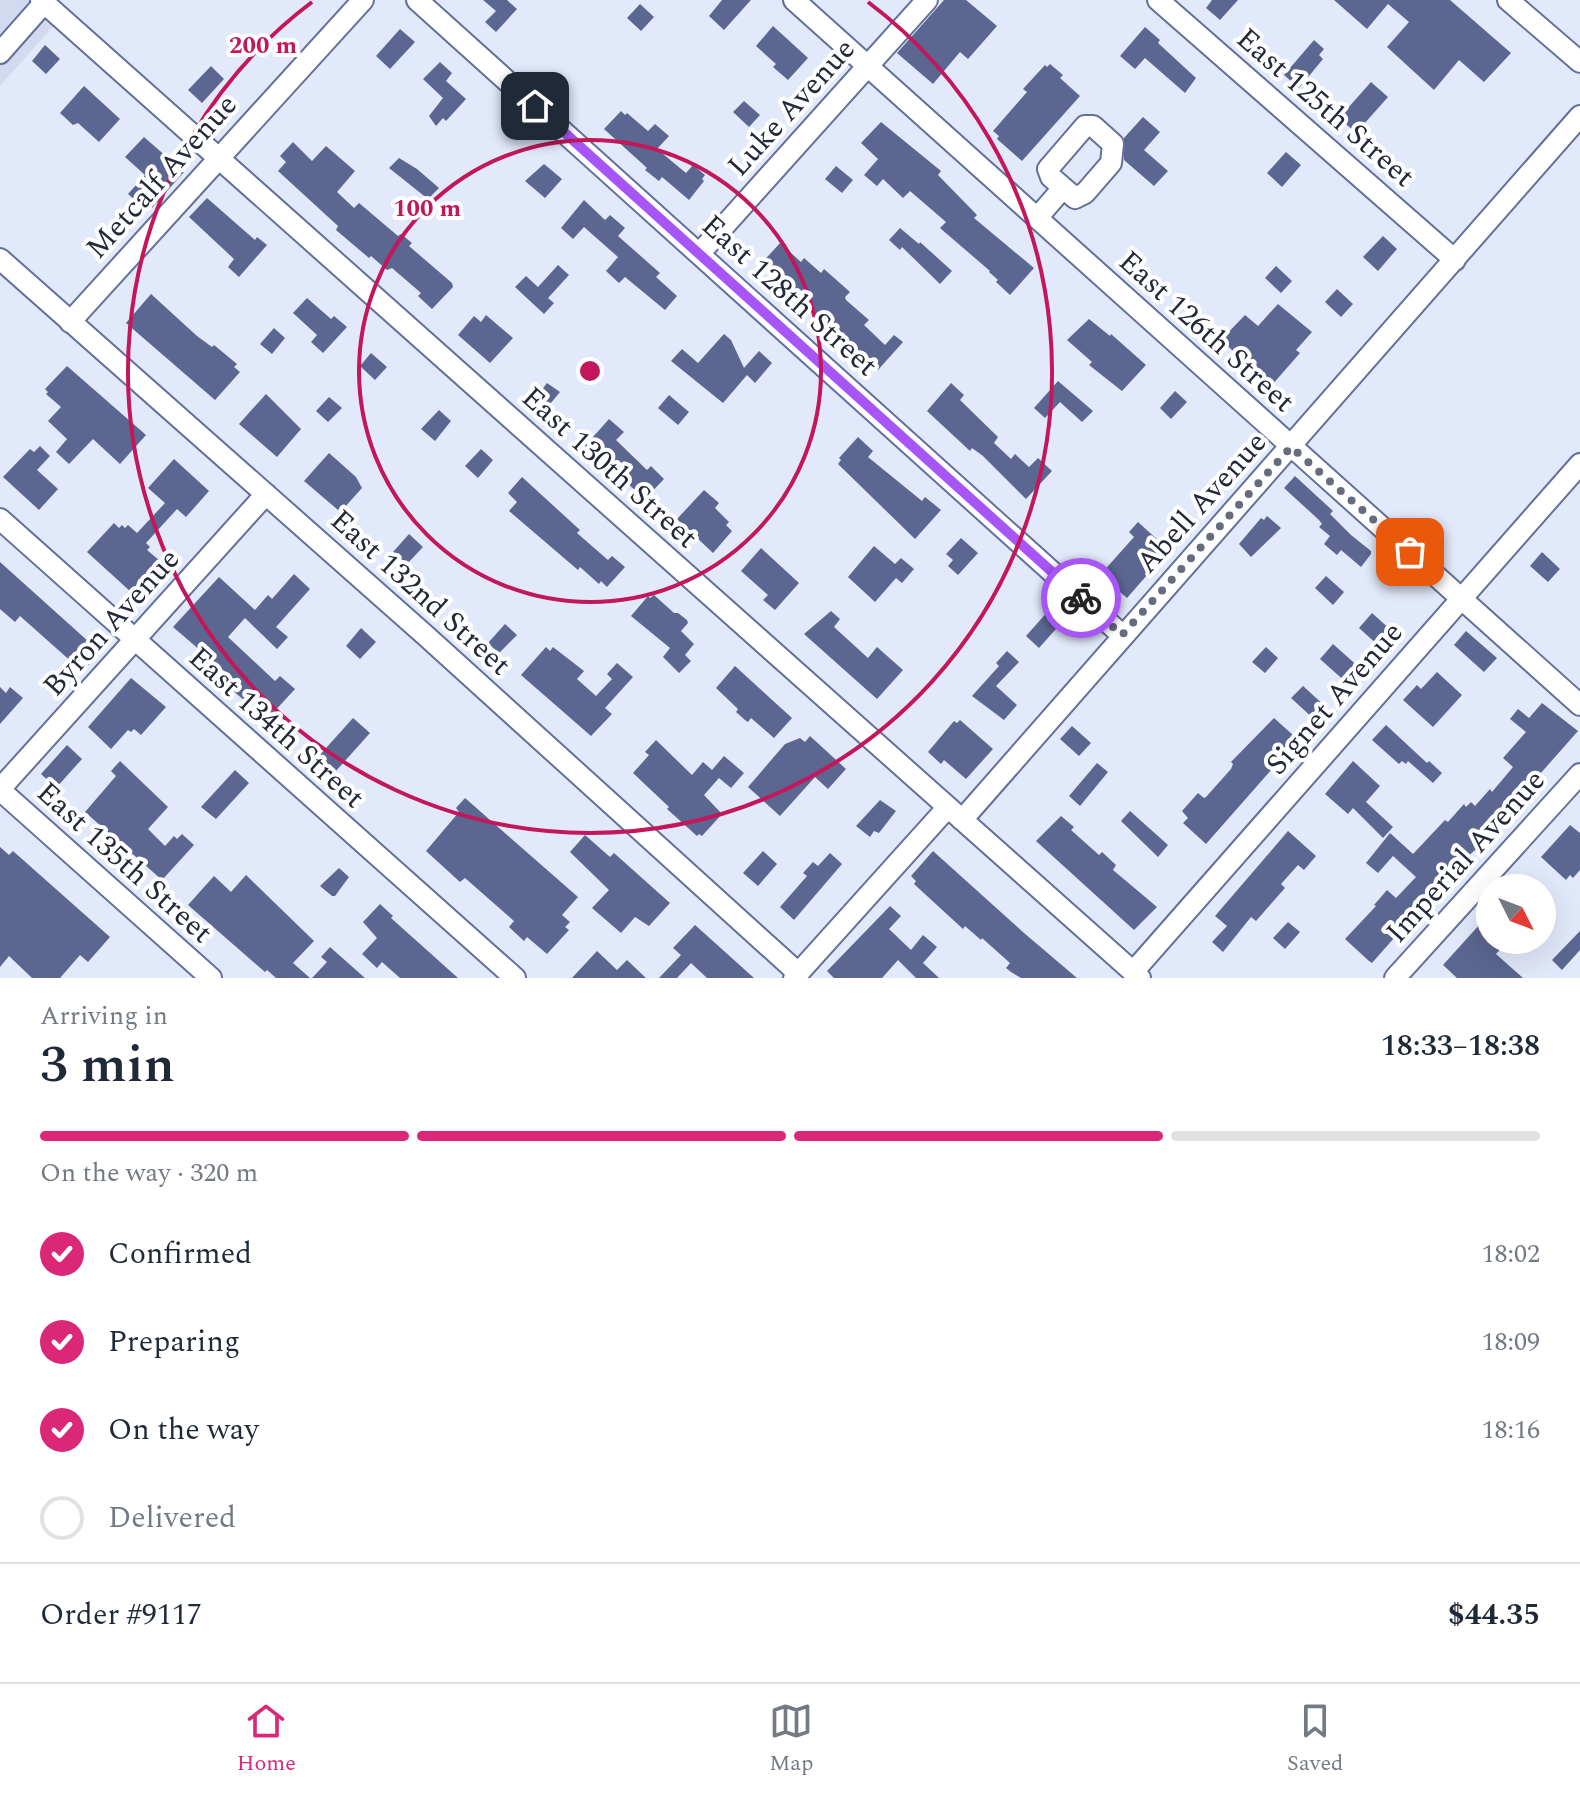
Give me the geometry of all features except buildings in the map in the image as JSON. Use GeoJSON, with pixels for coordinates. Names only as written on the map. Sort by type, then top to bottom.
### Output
{"type":"FeatureCollection","features":[{"type":"Feature","properties":{"kind":"street","name":"Metcalf Avenue"},"geometry":{"type":"LineString","coordinates":[[70,322],[363,0]]}},
{"type":"Feature","properties":{"kind":"street","name":"East 128th Street"},"geometry":{"type":"LineString","coordinates":[[417,0],[1122,635]]}},
{"type":"Feature","properties":{"kind":"street","name":"East 126th Street"},"geometry":{"type":"LineString","coordinates":[[794,0],[1580,705]]}},
{"type":"Feature","properties":{"kind":"street","name":"Luke Avenue"},"geometry":{"type":"LineString","coordinates":[[699,254],[927,0]]}},
{"type":"Feature","properties":{"kind":"street","name":"East 125th Street"},"geometry":{"type":"LineString","coordinates":[[1158,0],[1455,260]]}},
{"type":"Feature","properties":{"kind":"street"},"geometry":{"type":"LineString","coordinates":[[1508,0],[1580,62]]}},
{"type":"Feature","properties":{"kind":"street","name":"East 130th Street"},"geometry":{"type":"LineString","coordinates":[[42,1],[1136,975]]}},
{"type":"Feature","properties":{"kind":"street"},"geometry":{"type":"LineString","coordinates":[[1,51],[42,1]]}},
{"type":"Feature","properties":{"kind":"street","name":"Abell Avenue"},"geometry":{"type":"LineString","coordinates":[[796,976],[1122,635],[1580,116]]}},
{"type":"Feature","properties":{"kind":"street"},"geometry":{"type":"LineString","coordinates":[[1037,218],[1063,188]]}},
{"type":"Feature","properties":{"kind":"street","name":"East 132nd Street"},"geometry":{"type":"LineString","coordinates":[[0,259],[266,494],[796,976]]}},
{"type":"Feature","properties":{"kind":"street","name":"Signet Avenue"},"geometry":{"type":"LineString","coordinates":[[1136,975],[1580,464]]}},
{"type":"Feature","properties":{"kind":"street","name":"Byron Avenue"},"geometry":{"type":"LineString","coordinates":[[0,790],[266,494]]}},
{"type":"Feature","properties":{"kind":"street","name":"East 134th Street"},"geometry":{"type":"LineString","coordinates":[[0,519],[515,978]]}},
{"type":"Feature","properties":{"kind":"street","name":"Imperial Avenue"},"geometry":{"type":"LineString","coordinates":[[1395,978],[1580,774]]}},
{"type":"Feature","properties":{"kind":"street","name":"East 135th Street"},"geometry":{"type":"LineString","coordinates":[[0,790],[211,978]]}},
{"type":"Feature","properties":{"kind":"shaded area"},"geometry":{"type":"Polygon","coordinates":[[[0,0],[49,0],[64,14],[0,86],[0,0]]]}},
{"type":"Feature","properties":{"kind":"way so far"},"geometry":{"type":"LineString","coordinates":[[1081,598],[1122,635],[1291,447],[1410,552]]}},
{"type":"Feature","properties":{"kind":"route"},"geometry":{"type":"LineString","coordinates":[[535,106],[1081,598]]}}]}
